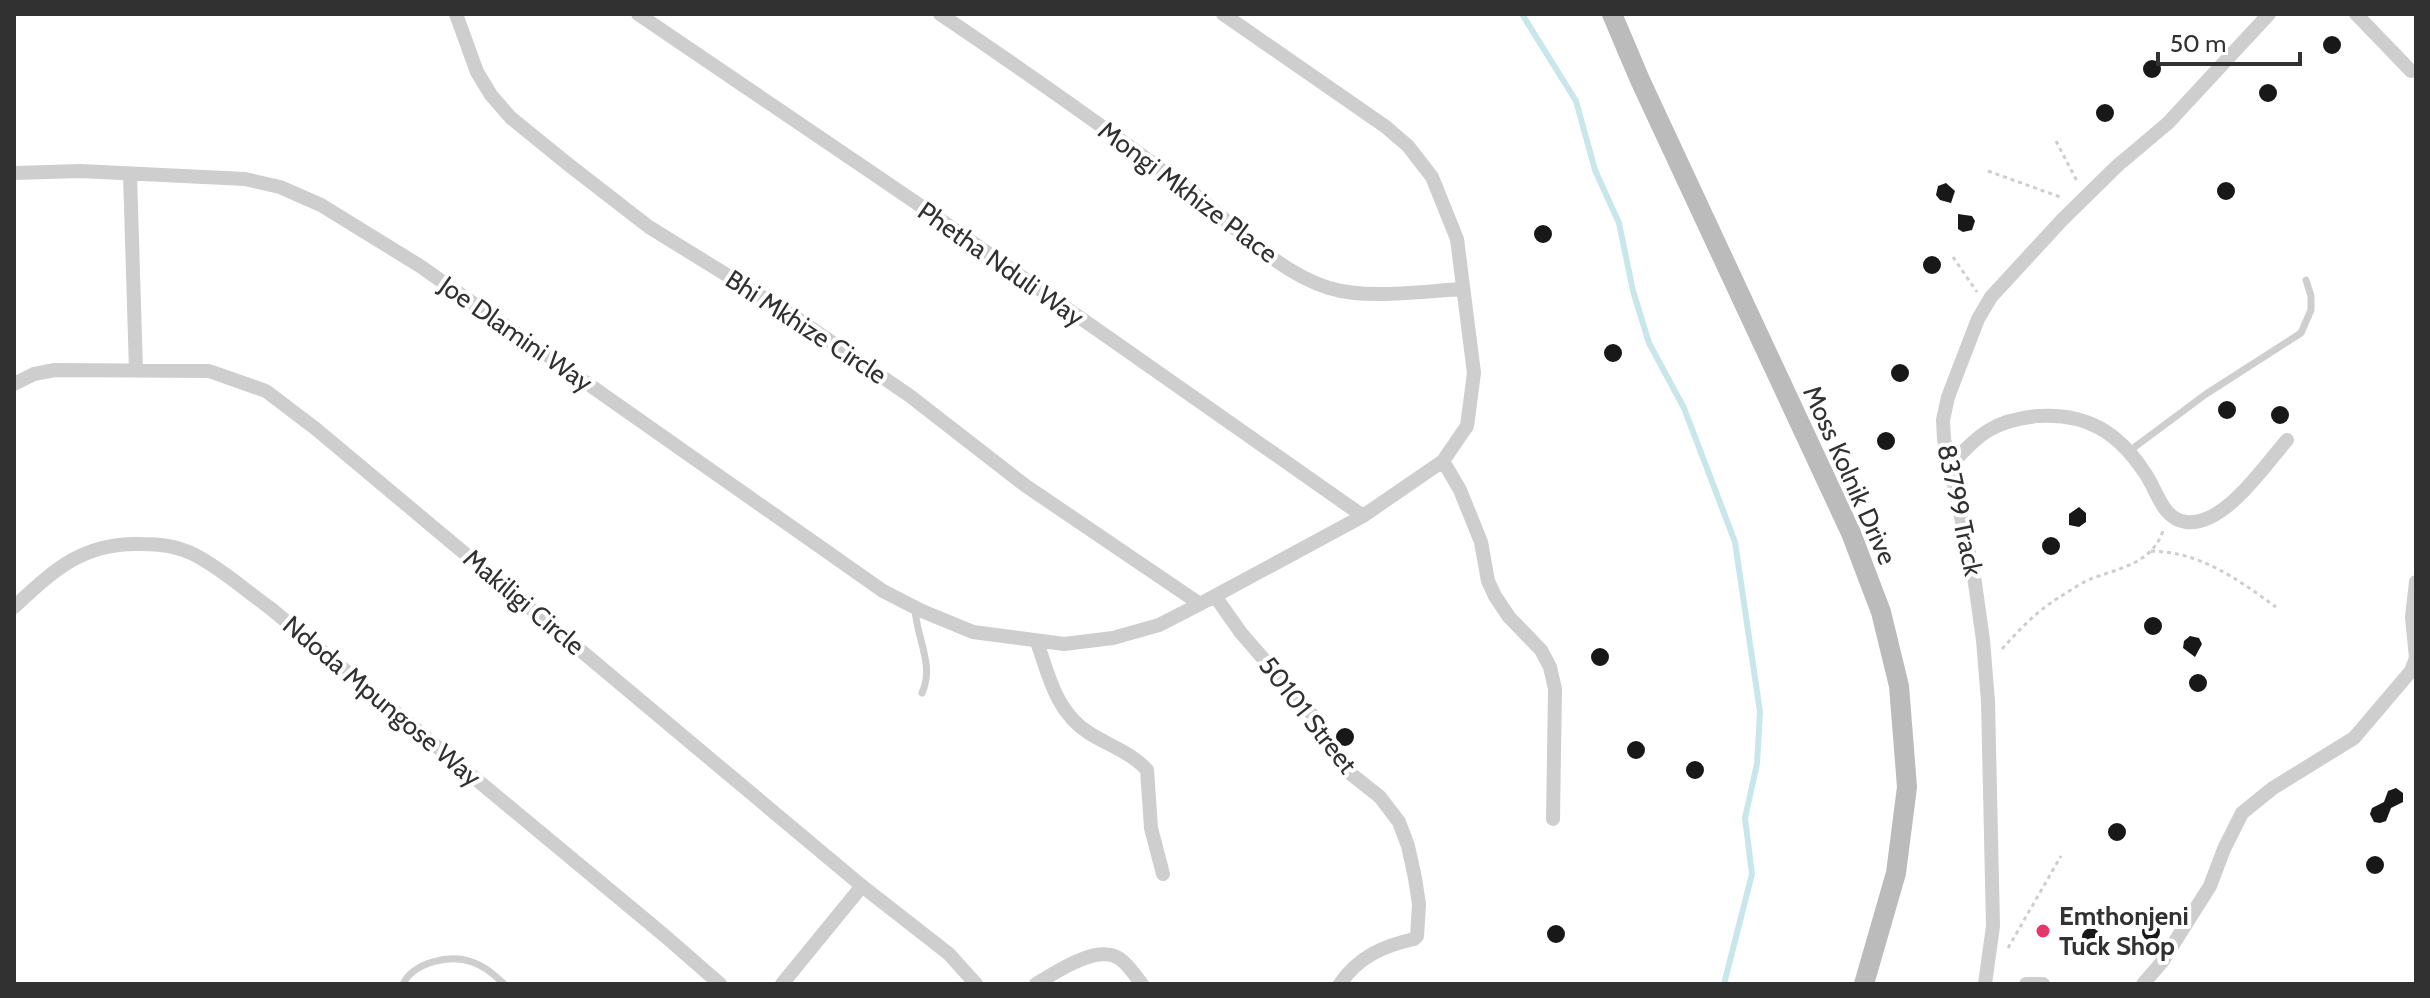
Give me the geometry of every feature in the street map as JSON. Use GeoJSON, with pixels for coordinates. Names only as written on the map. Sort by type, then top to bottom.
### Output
{"type":"FeatureCollection","features":[{"type":"Feature","properties":{"kind":"main road","name":"Moss Kolnik Drive"},"geometry":{"type":"LineString","coordinates":[[1612,14],[1851,533],[1881,612],[1899,686],[1907,787],[1896,873],[1864,984]]}},
{"type":"Feature","properties":{"kind":"street","name":"Bhi Mkhize Circle"},"geometry":{"type":"LineString","coordinates":[[456,14],[477,72],[491,95],[511,118],[569,165],[649,227],[798,319],[910,396],[1026,486],[1200,604]]}},
{"type":"Feature","properties":{"kind":"street","name":"Phetha Nduli Way"},"geometry":{"type":"LineString","coordinates":[[638,14],[915,202],[1363,516]]}},
{"type":"Feature","properties":{"kind":"street","name":"Mongi Mkhize Place"},"geometry":{"type":"LineString","coordinates":[[940,14],[1068,102],[1297,274],[1330,288],[1359,293],[1463,289]]}},
{"type":"Feature","properties":{"kind":"street"},"geometry":{"type":"LineString","coordinates":[[1163,874],[1151,828],[1147,770],[1137,760],[1087,731],[1068,716],[1058,702],[1037,642],[1064,644],[1113,638],[1159,625],[1363,516],[1443,461],[1467,426],[1474,373],[1457,239],[1432,177],[1408,146],[1386,127],[1223,14]]}},
{"type":"Feature","properties":{"kind":"street","name":"83799 Track"},"geometry":{"type":"LineString","coordinates":[[1986,978],[1993,926],[1993,893],[1992,784],[1985,666],[1974,576],[1944,439],[1943,420],[1948,397],[1978,319],[2007,277],[2082,201],[2168,123],[2269,14]]}},
{"type":"Feature","properties":{"kind":"street"},"geometry":{"type":"LineString","coordinates":[[2356,14],[2411,71]]}},
{"type":"Feature","properties":{"kind":"street","name":"Joe Dlamini Way"},"geometry":{"type":"LineString","coordinates":[[14,173],[80,171],[245,179],[280,187],[321,205],[420,266],[870,583],[915,608],[973,632],[1037,642]]}},
{"type":"Feature","properties":{"kind":"street"},"geometry":{"type":"LineString","coordinates":[[130,175],[136,370]]}},
{"type":"Feature","properties":{"kind":"street","name":"Makiligi Circle"},"geometry":{"type":"LineString","coordinates":[[14,384],[34,374],[55,370],[209,371],[266,391],[316,429],[862,886],[949,954],[976,984]]}},
{"type":"Feature","properties":{"kind":"street"},"geometry":{"type":"LineString","coordinates":[[1951,465],[1971,442],[1988,429],[2010,420],[2062,415],[2088,421],[2117,440],[2128,452],[2145,473],[2168,514],[2186,522],[2195,522],[2225,510],[2287,440]]}},
{"type":"Feature","properties":{"kind":"street"},"geometry":{"type":"LineString","coordinates":[[1443,461],[1460,490],[1481,542],[1488,581],[1495,596],[1509,617],[1541,650],[1550,667],[1555,689],[1553,819]]}},
{"type":"Feature","properties":{"kind":"street","name":"Ndoda Mpungose Way"},"geometry":{"type":"LineString","coordinates":[[14,607],[52,572],[84,552],[108,546],[153,544],[173,546],[193,554],[270,608],[720,984]]}},
{"type":"Feature","properties":{"kind":"street"},"geometry":{"type":"LineString","coordinates":[[2143,984],[2162,962],[2210,886],[2242,813],[2273,788],[2354,738],[2411,671],[2416,658],[2412,617],[2416,582]]}},
{"type":"Feature","properties":{"kind":"street","name":"50101 Street"},"geometry":{"type":"LineString","coordinates":[[1215,596],[1241,633],[1315,718],[1339,761],[1391,809],[1408,846],[1419,904],[1414,939],[1383,947],[1359,962],[1340,984]]}},
{"type":"Feature","properties":{"kind":"street"},"geometry":{"type":"LineString","coordinates":[[782,984],[862,886]]}},
{"type":"Feature","properties":{"kind":"street"},"geometry":{"type":"LineString","coordinates":[[1036,984],[1071,965],[1103,953],[1124,962],[1142,984]]}},
{"type":"Feature","properties":{"kind":"street"},"geometry":{"type":"LineString","coordinates":[[2026,984],[2043,984]]}},
{"type":"Feature","properties":{"kind":"lane"},"geometry":{"type":"LineString","coordinates":[[2128,452],[2206,394],[2301,333],[2308,323],[2311,310],[2306,280]]}},
{"type":"Feature","properties":{"kind":"lane"},"geometry":{"type":"LineString","coordinates":[[915,608],[918,638],[928,664],[922,693]]}},
{"type":"Feature","properties":{"kind":"lane"},"geometry":{"type":"LineString","coordinates":[[403,984],[419,968],[451,959],[471,961],[489,970],[504,984]]}},
{"type":"Feature","properties":{"kind":"path"},"geometry":{"type":"LineString","coordinates":[[2056,141],[2082,201]]}},
{"type":"Feature","properties":{"kind":"path"},"geometry":{"type":"LineString","coordinates":[[1988,171],[2064,198],[2082,201]]}},
{"type":"Feature","properties":{"kind":"path"},"geometry":{"type":"LineString","coordinates":[[1953,257],[1986,305]]}},
{"type":"Feature","properties":{"kind":"path"},"geometry":{"type":"LineString","coordinates":[[1985,666],[2030,618],[2056,599],[2093,577],[2125,569],[2151,551],[2160,542],[2168,514]]}},
{"type":"Feature","properties":{"kind":"path"},"geometry":{"type":"LineString","coordinates":[[2151,551],[2173,551],[2208,563],[2227,572],[2276,607]]}},
{"type":"Feature","properties":{"kind":"path"},"geometry":{"type":"LineString","coordinates":[[1986,978],[2004,954],[2061,856]]}},
{"type":"Feature","properties":{"kind":"building"},"geometry":{"type":"Polygon","coordinates":[[[2328,36],[2336,36],[2341,45],[2339,52],[2328,54],[2323,49],[2323,41],[2328,36]]]}},
{"type":"Feature","properties":{"kind":"building"},"geometry":{"type":"Polygon","coordinates":[[[2148,60],[2156,60],[2161,69],[2159,76],[2148,78],[2143,73],[2143,65],[2148,60]]]}},
{"type":"Feature","properties":{"kind":"building"},"geometry":{"type":"Polygon","coordinates":[[[2264,84],[2272,84],[2277,93],[2275,100],[2264,102],[2259,97],[2259,89],[2264,84]]]}},
{"type":"Feature","properties":{"kind":"building"},"geometry":{"type":"Polygon","coordinates":[[[2101,104],[2109,104],[2114,113],[2112,120],[2101,122],[2096,117],[2096,109],[2101,104]]]}},
{"type":"Feature","properties":{"kind":"building"},"geometry":{"type":"Polygon","coordinates":[[[2222,182],[2230,182],[2235,191],[2233,198],[2222,200],[2217,195],[2217,187],[2222,182]]]}},
{"type":"Feature","properties":{"kind":"building"},"geometry":{"type":"Polygon","coordinates":[[[1946,183],[1955,191],[1951,203],[1940,200],[1936,195],[1938,186],[1946,183]]]}},
{"type":"Feature","properties":{"kind":"building"},"geometry":{"type":"Polygon","coordinates":[[[1958,214],[1972,216],[1975,221],[1972,230],[1963,232],[1958,229],[1958,214]]]}},
{"type":"Feature","properties":{"kind":"building"},"geometry":{"type":"Polygon","coordinates":[[[1539,225],[1547,225],[1552,234],[1550,241],[1539,243],[1534,238],[1534,230],[1539,225]]]}},
{"type":"Feature","properties":{"kind":"building"},"geometry":{"type":"Polygon","coordinates":[[[1928,256],[1936,256],[1941,265],[1939,272],[1928,274],[1923,269],[1923,261],[1928,256]]]}},
{"type":"Feature","properties":{"kind":"building"},"geometry":{"type":"Polygon","coordinates":[[[1609,344],[1617,344],[1622,353],[1620,360],[1609,362],[1604,357],[1604,349],[1609,344]]]}},
{"type":"Feature","properties":{"kind":"building"},"geometry":{"type":"Polygon","coordinates":[[[1896,364],[1904,364],[1909,373],[1907,380],[1896,382],[1891,377],[1891,369],[1896,364]]]}},
{"type":"Feature","properties":{"kind":"building"},"geometry":{"type":"Polygon","coordinates":[[[2223,401],[2231,401],[2236,410],[2234,417],[2223,419],[2218,414],[2218,406],[2223,401]]]}},
{"type":"Feature","properties":{"kind":"building"},"geometry":{"type":"Polygon","coordinates":[[[2276,406],[2284,406],[2289,415],[2287,422],[2276,424],[2271,419],[2271,411],[2276,406]]]}},
{"type":"Feature","properties":{"kind":"building"},"geometry":{"type":"Polygon","coordinates":[[[1882,432],[1890,432],[1895,441],[1893,448],[1882,450],[1877,445],[1877,437],[1882,432]]]}},
{"type":"Feature","properties":{"kind":"building"},"geometry":{"type":"Polygon","coordinates":[[[2079,507],[2086,513],[2086,522],[2079,527],[2069,525],[2069,514],[2079,507]]]}},
{"type":"Feature","properties":{"kind":"building"},"geometry":{"type":"Polygon","coordinates":[[[2047,537],[2055,537],[2060,546],[2058,553],[2047,555],[2042,550],[2042,542],[2047,537]]]}},
{"type":"Feature","properties":{"kind":"building"},"geometry":{"type":"Polygon","coordinates":[[[2149,617],[2157,617],[2162,626],[2160,633],[2149,635],[2144,630],[2144,622],[2149,617]]]}},
{"type":"Feature","properties":{"kind":"building"},"geometry":{"type":"Polygon","coordinates":[[[2190,636],[2199,638],[2202,644],[2195,657],[2183,648],[2184,641],[2190,636]]]}},
{"type":"Feature","properties":{"kind":"building"},"geometry":{"type":"Polygon","coordinates":[[[1596,648],[1604,648],[1609,657],[1607,664],[1596,666],[1591,661],[1591,653],[1596,648]]]}},
{"type":"Feature","properties":{"kind":"building"},"geometry":{"type":"Polygon","coordinates":[[[2194,674],[2202,674],[2207,683],[2205,690],[2194,692],[2189,687],[2189,679],[2194,674]]]}},
{"type":"Feature","properties":{"kind":"building"},"geometry":{"type":"Polygon","coordinates":[[[1345,728],[1354,737],[1345,746],[1336,737],[1345,728]]]}},
{"type":"Feature","properties":{"kind":"building"},"geometry":{"type":"Polygon","coordinates":[[[1632,741],[1640,741],[1645,750],[1643,757],[1632,759],[1627,754],[1627,746],[1632,741]]]}},
{"type":"Feature","properties":{"kind":"building"},"geometry":{"type":"Polygon","coordinates":[[[1691,761],[1699,761],[1704,770],[1702,777],[1691,779],[1686,774],[1686,766],[1691,761]]]}},
{"type":"Feature","properties":{"kind":"building"},"geometry":{"type":"Polygon","coordinates":[[[2396,788],[2403,793],[2403,802],[2391,808],[2386,821],[2374,822],[2370,814],[2372,808],[2384,802],[2388,791],[2396,788]]]}},
{"type":"Feature","properties":{"kind":"building"},"geometry":{"type":"Polygon","coordinates":[[[2113,823],[2121,823],[2126,832],[2124,839],[2113,841],[2108,836],[2108,828],[2113,823]]]}},
{"type":"Feature","properties":{"kind":"building"},"geometry":{"type":"Polygon","coordinates":[[[2371,856],[2379,856],[2384,865],[2382,872],[2371,874],[2366,869],[2366,861],[2371,856]]]}},
{"type":"Feature","properties":{"kind":"building"},"geometry":{"type":"Polygon","coordinates":[[[2147,923],[2155,923],[2160,932],[2158,939],[2147,941],[2142,936],[2142,928],[2147,923]]]}},
{"type":"Feature","properties":{"kind":"building"},"geometry":{"type":"Polygon","coordinates":[[[1552,925],[1560,925],[1565,934],[1563,941],[1552,943],[1547,938],[1547,930],[1552,925]]]}},
{"type":"Feature","properties":{"kind":"building"},"geometry":{"type":"Polygon","coordinates":[[[2087,928],[2095,928],[2100,937],[2098,944],[2087,946],[2082,941],[2082,933],[2087,928]]]}},
{"type":"Feature","properties":{"kind":"waterway"},"geometry":{"type":"LineString","coordinates":[[1522,14],[1576,101],[1595,170],[1619,223],[1633,291],[1649,343],[1684,408],[1735,542],[1760,712],[1757,764],[1745,818],[1752,874],[1724,984]]}},
{"type":"Feature","properties":{"kind":"place","name":"Emthonjeni Tuck Shop"},"geometry":{"type":"Point","coordinates":[2043,931]}}]}
